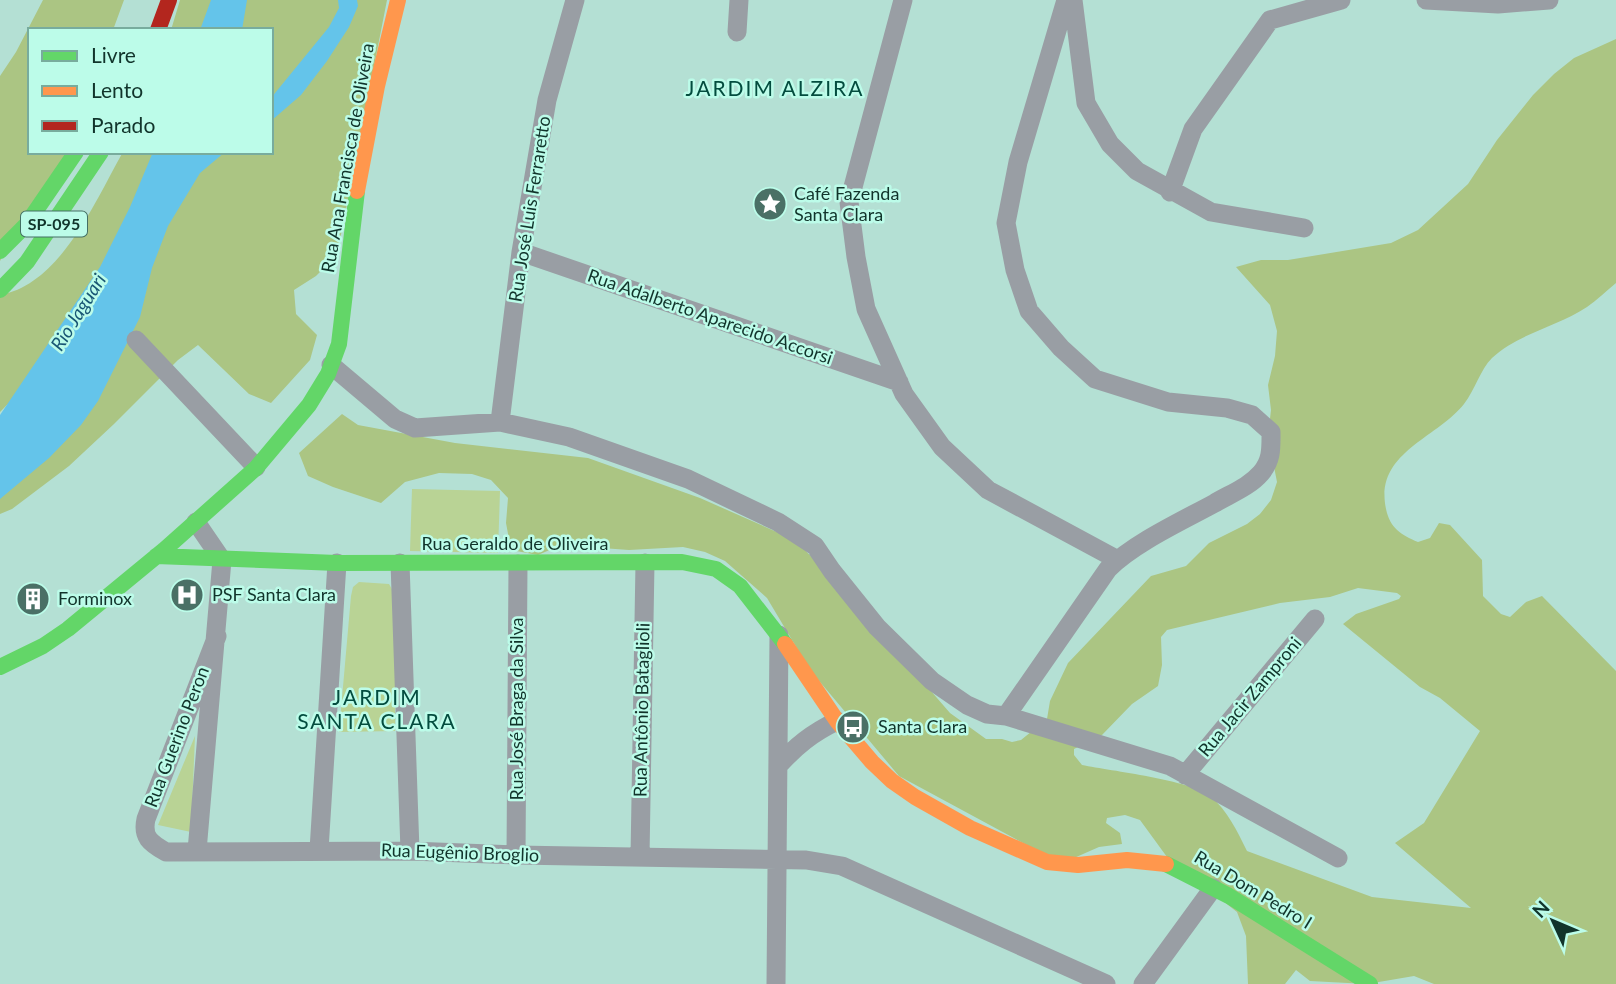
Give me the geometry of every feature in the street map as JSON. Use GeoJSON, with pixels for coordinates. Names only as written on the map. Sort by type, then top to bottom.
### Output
{"type":"FeatureCollection","features":[{"type":"Feature","properties":{"kind":"street"},"geometry":{"type":"LineString","coordinates":[[159,28],[169,0]]}},
{"type":"Feature","properties":{"kind":"street","name":"Rua Ana Francisca de Oliveira"},"geometry":{"type":"LineString","coordinates":[[0,667],[42,646],[70,627],[196,522],[256,467],[298,419],[325,381],[338,344],[351,232],[372,113],[398,0]]}},
{"type":"Feature","properties":{"kind":"street","name":"Rua José Luis Ferraretto"},"geometry":{"type":"LineString","coordinates":[[500,422],[521,252],[547,100],[575,0]]}},
{"type":"Feature","properties":{"kind":"street"},"geometry":{"type":"LineString","coordinates":[[737,32],[739,0]]}},
{"type":"Feature","properties":{"kind":"street"},"geometry":{"type":"LineString","coordinates":[[903,0],[849,202],[866,309],[904,394],[942,447],[988,490],[1118,560]]}},
{"type":"Feature","properties":{"kind":"street"},"geometry":{"type":"LineString","coordinates":[[1006,716],[1108,569],[1118,560],[1179,523],[1246,486],[1261,473],[1271,455],[1271,432],[1252,415],[1227,408],[1168,402],[1095,379],[1060,348],[1030,311],[1014,270],[1006,223],[1018,162],[1066,0]]}},
{"type":"Feature","properties":{"kind":"street"},"geometry":{"type":"LineString","coordinates":[[1073,0],[1086,103],[1110,144],[1137,171],[1170,192],[1211,212],[1304,228]]}},
{"type":"Feature","properties":{"kind":"street"},"geometry":{"type":"LineString","coordinates":[[1170,192],[1193,129],[1270,20],[1341,0]]}},
{"type":"Feature","properties":{"kind":"street"},"geometry":{"type":"LineString","coordinates":[[1426,0],[1497,4],[1549,0]]}},
{"type":"Feature","properties":{"kind":"street","name":"SP-095"},"geometry":{"type":"LineString","coordinates":[[0,251],[26,225],[75,154]]}},
{"type":"Feature","properties":{"kind":"street","name":"SP-095"},"geometry":{"type":"LineString","coordinates":[[0,290],[27,262],[100,154]]}},
{"type":"Feature","properties":{"kind":"street","name":"Rua Adalberto Aparecido Accorsi"},"geometry":{"type":"LineString","coordinates":[[521,252],[899,382]]}},
{"type":"Feature","properties":{"kind":"street"},"geometry":{"type":"LineString","coordinates":[[136,340],[256,467]]}},
{"type":"Feature","properties":{"kind":"street"},"geometry":{"type":"LineString","coordinates":[[331,365],[388,414],[415,428],[500,422],[569,437],[676,475],[778,522],[815,546],[877,627],[932,681],[967,705],[987,714],[1006,716],[1170,766],[1338,858]]}},
{"type":"Feature","properties":{"kind":"street"},"geometry":{"type":"LineString","coordinates":[[196,522],[222,560],[197,850]]}},
{"type":"Feature","properties":{"kind":"street","name":"Rua Geraldo de Oliveira"},"geometry":{"type":"LineString","coordinates":[[156,556],[400,564],[682,562],[716,569],[740,586],[779,635]]}},
{"type":"Feature","properties":{"kind":"street"},"geometry":{"type":"LineString","coordinates":[[319,850],[337,563]]}},
{"type":"Feature","properties":{"kind":"street","name":"Rua Antônio Bataglioli"},"geometry":{"type":"LineString","coordinates":[[640,857],[645,563]]}},
{"type":"Feature","properties":{"kind":"street"},"geometry":{"type":"LineString","coordinates":[[400,564],[410,851]]}},
{"type":"Feature","properties":{"kind":"street","name":"Rua José Braga da Silva"},"geometry":{"type":"LineString","coordinates":[[516,855],[518,564]]}},
{"type":"Feature","properties":{"kind":"street","name":"Rua Jacir Zamproni"},"geometry":{"type":"LineString","coordinates":[[1185,775],[1315,619]]}},
{"type":"Feature","properties":{"kind":"street"},"geometry":{"type":"LineString","coordinates":[[776,984],[779,635]]}},
{"type":"Feature","properties":{"kind":"street","name":"Rua Dom Pedro I"},"geometry":{"type":"LineString","coordinates":[[779,635],[837,721],[882,771],[915,797],[970,828],[1047,862],[1078,865],[1127,860],[1171,865],[1370,984]]}},
{"type":"Feature","properties":{"kind":"street","name":"Rua Guerino Peron"},"geometry":{"type":"LineString","coordinates":[[146,838],[146,819],[217,636]]}},
{"type":"Feature","properties":{"kind":"street"},"geometry":{"type":"LineString","coordinates":[[778,766],[796,746],[814,732],[837,721]]}},
{"type":"Feature","properties":{"kind":"street","name":"Rua Eugênio Broglio"},"geometry":{"type":"LineString","coordinates":[[146,838],[166,852],[410,851],[806,860],[842,866],[1106,984]]}},
{"type":"Feature","properties":{"kind":"street"},"geometry":{"type":"LineString","coordinates":[[1143,984],[1213,888]]}},
{"type":"Feature","properties":{"kind":"green space"},"geometry":{"type":"Polygon","coordinates":[[[43,0],[124,0],[114,28],[28,28],[43,0]]]}},
{"type":"Feature","properties":{"kind":"green space"},"geometry":{"type":"Polygon","coordinates":[[[180,0],[224,0],[214,28],[172,28],[180,0]]]}},
{"type":"Feature","properties":{"kind":"green space"},"geometry":{"type":"Polygon","coordinates":[[[246,0],[387,0],[337,255],[316,276],[294,290],[296,314],[317,335],[310,360],[271,403],[249,394],[198,345],[178,360],[69,466],[12,509],[0,514],[0,462],[134,308],[189,154],[273,154],[273,28],[237,28],[246,0]]]}},
{"type":"Feature","properties":{"kind":"green space"},"geometry":{"type":"Polygon","coordinates":[[[28,29],[28,154],[67,154],[0,261],[0,76],[28,29]]]}},
{"type":"Feature","properties":{"kind":"green space"},"geometry":{"type":"Polygon","coordinates":[[[1616,39],[1616,283],[1587,307],[1514,342],[1492,358],[1464,404],[1398,460],[1389,474],[1385,490],[1390,521],[1406,537],[1418,542],[1430,538],[1439,523],[1450,525],[1482,560],[1483,596],[1501,614],[1510,617],[1526,602],[1542,596],[1616,671],[1616,984],[1434,984],[1414,976],[1367,984],[1310,981],[1296,970],[1285,984],[1248,984],[1246,936],[1237,912],[1167,857],[1140,820],[1125,815],[1107,818],[1106,823],[1120,833],[1122,844],[1099,847],[1074,858],[1049,857],[899,776],[810,670],[767,598],[725,561],[705,552],[683,547],[629,550],[561,545],[538,555],[511,550],[506,523],[508,498],[491,480],[472,474],[439,473],[405,482],[381,503],[308,476],[299,453],[342,414],[358,425],[455,443],[588,458],[700,498],[795,540],[839,585],[950,713],[986,739],[1012,742],[1021,740],[1047,719],[1050,701],[1068,663],[1151,576],[1186,566],[1209,543],[1247,524],[1260,514],[1271,500],[1277,482],[1268,436],[1271,410],[1268,385],[1275,356],[1277,331],[1270,305],[1236,267],[1261,260],[1288,260],[1391,243],[1418,230],[1468,184],[1497,140],[1533,95],[1574,58],[1616,39]],[[1358,588],[1330,597],[1280,603],[1167,630],[1161,637],[1162,665],[1158,686],[1132,704],[1102,735],[1074,749],[1074,755],[1082,765],[1169,781],[1200,790],[1222,808],[1247,851],[1372,897],[1471,908],[1395,843],[1424,823],[1480,731],[1440,698],[1420,687],[1343,624],[1356,614],[1399,599],[1401,596],[1397,593],[1358,588]]]}},
{"type":"Feature","properties":{"kind":"green space"},"geometry":{"type":"Polygon","coordinates":[[[122,154],[166,154],[66,345],[0,412],[0,295],[22,288],[41,275],[74,238],[122,154]]]}},
{"type":"Feature","properties":{"kind":"green space"},"geometry":{"type":"Polygon","coordinates":[[[412,489],[500,491],[498,553],[410,551],[412,489]]]}},
{"type":"Feature","properties":{"kind":"green space"},"geometry":{"type":"Polygon","coordinates":[[[359,582],[389,584],[396,596],[395,731],[339,732],[351,596],[353,587],[359,582]]]}},
{"type":"Feature","properties":{"kind":"green space"},"geometry":{"type":"Polygon","coordinates":[[[195,736],[191,832],[158,825],[195,736]]]}},
{"type":"Feature","properties":{"kind":"water"},"geometry":{"type":"Polygon","coordinates":[[[211,0],[247,0],[242,28],[201,28],[211,0]]]}},
{"type":"Feature","properties":{"kind":"water"},"geometry":{"type":"Polygon","coordinates":[[[338,0],[357,0],[358,6],[349,27],[327,61],[301,95],[273,119],[273,96],[329,27],[339,8],[338,0]]]}},
{"type":"Feature","properties":{"kind":"water","name":"Rio Jaguari"},"geometry":{"type":"Polygon","coordinates":[[[152,154],[223,154],[200,173],[168,226],[152,268],[140,317],[98,401],[81,425],[49,458],[0,499],[0,415],[100,267],[152,154]]]}},
{"type":"Feature","properties":{"kind":"traffic: fast"},"geometry":{"type":"LineString","coordinates":[[0,251],[26,225],[75,154]]}},
{"type":"Feature","properties":{"kind":"traffic: fast"},"geometry":{"type":"LineString","coordinates":[[0,290],[27,262],[100,154]]}},
{"type":"Feature","properties":{"kind":"traffic: fast"},"geometry":{"type":"LineString","coordinates":[[0,667],[43,646],[68,629],[164,550],[256,468],[309,405],[328,374],[339,344],[357,191]]}},
{"type":"Feature","properties":{"kind":"traffic: fast"},"geometry":{"type":"LineString","coordinates":[[156,556],[337,563],[682,562],[716,569],[740,586],[785,644]]}},
{"type":"Feature","properties":{"kind":"traffic: fast"},"geometry":{"type":"LineString","coordinates":[[1166,864],[1229,896],[1370,984]]}},
{"type":"Feature","properties":{"kind":"traffic: slow"},"geometry":{"type":"LineString","coordinates":[[357,191],[377,86],[398,0]]}},
{"type":"Feature","properties":{"kind":"traffic: slow"},"geometry":{"type":"LineString","coordinates":[[785,644],[837,721],[872,762],[892,781],[915,797],[970,828],[1047,862],[1078,865],[1127,860],[1166,864]]}},
{"type":"Feature","properties":{"kind":"traffic: jam"},"geometry":{"type":"LineString","coordinates":[[159,28],[169,0]]}},
{"type":"Feature","properties":{"kind":"place","name":"Café Fazenda Santa Clara"},"geometry":{"type":"Point","coordinates":[770,204]}},
{"type":"Feature","properties":{"kind":"place","name":"PSF Santa Clara"},"geometry":{"type":"Point","coordinates":[187,595]}},
{"type":"Feature","properties":{"kind":"place","name":"Forminox"},"geometry":{"type":"Point","coordinates":[33,599]}},
{"type":"Feature","properties":{"kind":"place","name":"Santa Clara"},"geometry":{"type":"Point","coordinates":[853,727]}},
{"type":"Feature","properties":{"kind":"district","name":"JARDIM ALZIRA"},"geometry":{"type":"Point","coordinates":[775,89]}},
{"type":"Feature","properties":{"kind":"district","name":"JARDIM SANTA CLARA"},"geometry":{"type":"Point","coordinates":[377,710]}}]}
